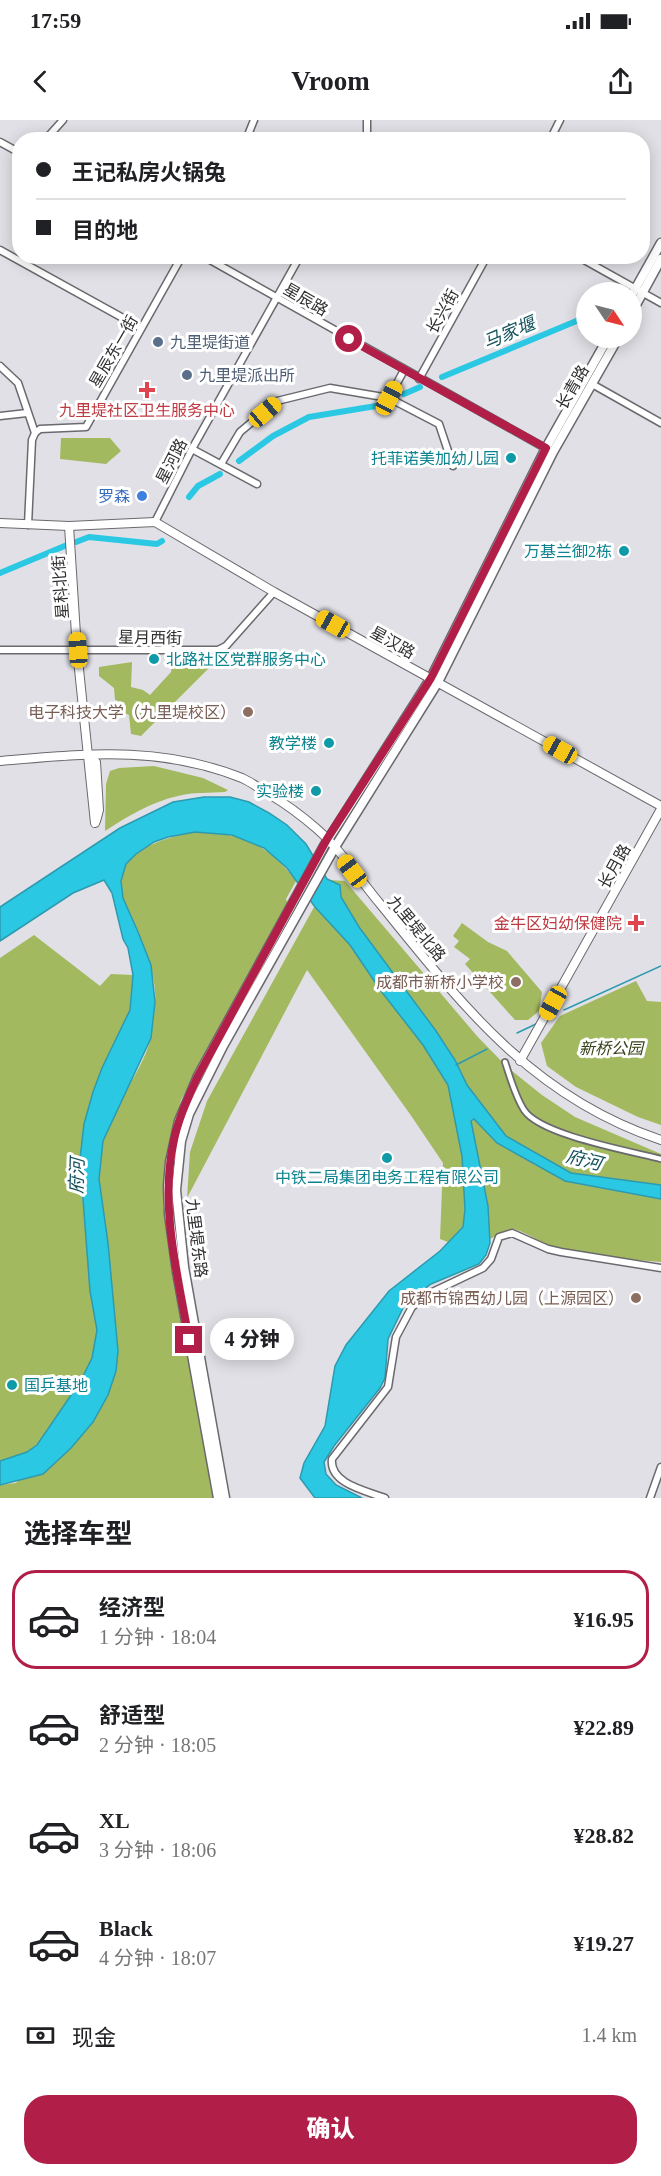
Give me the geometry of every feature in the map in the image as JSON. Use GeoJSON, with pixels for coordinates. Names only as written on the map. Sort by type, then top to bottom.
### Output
{"type":"FeatureCollection","features":[{"type":"Feature","properties":{"kind":"main road"},"geometry":{"type":"LineString","coordinates":[[641,282],[661,243]]}},
{"type":"Feature","properties":{"kind":"main road"},"geometry":{"type":"LineString","coordinates":[[642,286],[658,270],[661,259]]}},
{"type":"Feature","properties":{"kind":"main road"},"geometry":{"type":"LineString","coordinates":[[218,1498],[177,1272],[169,1214],[170,1162],[179,1121],[198,1076],[327,839],[435,680],[549,450],[603,348]]}},
{"type":"Feature","properties":{"kind":"main road","name":"长青路"},"geometry":{"type":"LineString","coordinates":[[549,450],[612,348]]}},
{"type":"Feature","properties":{"kind":"main road","name":"九里堤东路"},"geometry":{"type":"LineString","coordinates":[[225,1498],[184,1267],[176,1190],[181,1141],[189,1114],[203,1083],[335,848],[435,680]]}},
{"type":"Feature","properties":{"kind":"street"},"geometry":{"type":"LineString","coordinates":[[52,132],[63,120]]}},
{"type":"Feature","properties":{"kind":"street"},"geometry":{"type":"LineString","coordinates":[[25,264],[141,328]]}},
{"type":"Feature","properties":{"kind":"street","name":"星辰东一街"},"geometry":{"type":"LineString","coordinates":[[35,433],[40,429],[86,427],[177,264]]}},
{"type":"Feature","properties":{"kind":"street","name":"星辰路"},"geometry":{"type":"LineString","coordinates":[[217,264],[549,450]]}},
{"type":"Feature","properties":{"kind":"street","name":"星河路"},"geometry":{"type":"LineString","coordinates":[[155,522],[192,449],[296,264]]}},
{"type":"Feature","properties":{"kind":"street","name":"长兴街"},"geometry":{"type":"LineString","coordinates":[[419,378],[483,264]]}},
{"type":"Feature","properties":{"kind":"street"},"geometry":{"type":"LineString","coordinates":[[590,264],[620,282]]}},
{"type":"Feature","properties":{"kind":"street"},"geometry":{"type":"LineString","coordinates":[[642,295],[661,303]]}},
{"type":"Feature","properties":{"kind":"street"},"geometry":{"type":"LineString","coordinates":[[0,366],[18,383],[35,433],[32,440],[28,525]]}},
{"type":"Feature","properties":{"kind":"street"},"geometry":{"type":"LineString","coordinates":[[389,398],[404,370]]}},
{"type":"Feature","properties":{"kind":"street"},"geometry":{"type":"LineString","coordinates":[[592,384],[661,423]]}},
{"type":"Feature","properties":{"kind":"street"},"geometry":{"type":"LineString","coordinates":[[221,464],[240,432],[277,401],[330,388],[389,398],[439,424],[453,466]]}},
{"type":"Feature","properties":{"kind":"street"},"geometry":{"type":"LineString","coordinates":[[0,416],[27,413]]}},
{"type":"Feature","properties":{"kind":"street"},"geometry":{"type":"LineString","coordinates":[[192,449],[257,484]]}},
{"type":"Feature","properties":{"kind":"street"},"geometry":{"type":"LineString","coordinates":[[0,523],[69,526],[155,522]]}},
{"type":"Feature","properties":{"kind":"street","name":"星汉路"},"geometry":{"type":"LineString","coordinates":[[155,522],[274,592],[661,808]]}},
{"type":"Feature","properties":{"kind":"street","name":"星科北街"},"geometry":{"type":"LineString","coordinates":[[69,526],[88,754]]}},
{"type":"Feature","properties":{"kind":"street","name":"星月西街"},"geometry":{"type":"LineString","coordinates":[[0,650],[218,650],[225,646],[274,592]]}},
{"type":"Feature","properties":{"kind":"street","name":"九里堤北路"},"geometry":{"type":"LineString","coordinates":[[0,761],[129,753],[167,757],[205,765],[244,779],[283,802],[327,839],[428,963],[484,1027],[520,1062],[560,1092],[600,1116],[661,1140]]}},
{"type":"Feature","properties":{"kind":"street"},"geometry":{"type":"LineString","coordinates":[[88,754],[96,762],[99,810],[95,823],[89,761],[88,754]]}},
{"type":"Feature","properties":{"kind":"street","name":"长月路"},"geometry":{"type":"LineString","coordinates":[[520,1062],[661,808]]}},
{"type":"Feature","properties":{"kind":"street"},"geometry":{"type":"LineString","coordinates":[[505,1062],[524,1111],[542,1126],[661,1159]]}},
{"type":"Feature","properties":{"kind":"street"},"geometry":{"type":"LineString","coordinates":[[385,1498],[344,1481],[335,1474],[331,1466],[332,1459],[388,1387],[396,1337],[412,1307],[426,1295],[483,1268],[490,1259],[500,1237],[512,1233],[548,1249],[661,1268]]}},
{"type":"Feature","properties":{"kind":"street"},"geometry":{"type":"LineString","coordinates":[[650,1498],[661,1467]]}},
{"type":"Feature","properties":{"kind":"green space"},"geometry":{"type":"Polygon","coordinates":[[[61,438],[110,438],[121,451],[106,464],[60,459],[61,438]]]}},
{"type":"Feature","properties":{"kind":"green space"},"geometry":{"type":"Polygon","coordinates":[[[173,660],[208,660],[214,663],[141,736],[131,734],[129,715],[122,712],[122,702],[115,700],[114,688],[99,676],[99,667],[132,662],[131,687],[143,690],[150,695],[171,672],[173,660]]]}},
{"type":"Feature","properties":{"kind":"green space"},"geometry":{"type":"Polygon","coordinates":[[[154,766],[203,778],[228,790],[190,794],[158,802],[105,831],[106,784],[110,771],[119,768],[154,766]]]}},
{"type":"Feature","properties":{"kind":"green space"},"geometry":{"type":"Polygon","coordinates":[[[195,832],[226,835],[253,843],[276,858],[296,881],[286,899],[288,905],[181,1100],[165,1170],[163,1205],[214,1498],[0,1498],[0,1485],[16,1483],[116,1371],[118,1351],[99,1179],[103,1141],[119,1104],[146,1053],[151,1037],[155,1004],[150,963],[123,900],[120,884],[123,870],[130,859],[141,851],[153,844],[195,832]]]}},
{"type":"Feature","properties":{"kind":"green space"},"geometry":{"type":"Polygon","coordinates":[[[329,880],[345,881],[477,1036],[507,1067],[542,1095],[575,1117],[661,1154],[661,1262],[570,1253],[553,1248],[513,1229],[466,1249],[440,1239],[443,1163],[307,970],[187,1198],[190,1152],[207,1101],[329,880]]]}},
{"type":"Feature","properties":{"kind":"green space"},"geometry":{"type":"Polygon","coordinates":[[[462,923],[488,942],[507,951],[542,992],[539,1011],[528,1020],[515,1020],[465,964],[470,959],[454,947],[459,941],[453,936],[462,923]]]}},
{"type":"Feature","properties":{"kind":"green space"},"geometry":{"type":"Polygon","coordinates":[[[34,935],[100,986],[111,974],[133,975],[130,1010],[93,1092],[80,1159],[90,1291],[97,1330],[92,1358],[80,1382],[37,1445],[27,1452],[0,1461],[0,958],[34,935]]]}},
{"type":"Feature","properties":{"kind":"green space","name":"新桥公园"},"geometry":{"type":"Polygon","coordinates":[[[636,981],[647,1001],[661,1002],[661,1125],[638,1117],[576,1087],[547,1066],[541,1043],[560,1016],[636,981]]]}},
{"type":"Feature","properties":{"kind":"water"},"geometry":{"type":"Polygon","coordinates":[[[204,797],[230,797],[249,802],[287,825],[306,844],[327,879],[340,885],[341,897],[359,927],[436,1031],[455,1060],[467,1085],[506,1136],[571,1173],[661,1185],[661,1199],[565,1181],[497,1143],[474,1119],[471,1121],[488,1206],[490,1243],[486,1255],[479,1264],[431,1284],[405,1304],[388,1339],[385,1378],[380,1388],[324,1462],[326,1474],[336,1485],[362,1498],[315,1498],[300,1478],[304,1463],[325,1426],[335,1366],[346,1345],[389,1291],[440,1251],[463,1227],[465,1209],[462,1156],[448,1085],[423,1045],[381,991],[350,945],[315,907],[287,868],[264,848],[232,835],[195,832],[154,842],[126,864],[121,881],[123,898],[151,965],[155,1002],[151,1038],[103,1141],[99,1179],[108,1243],[118,1351],[116,1371],[108,1395],[93,1422],[71,1448],[43,1474],[0,1485],[0,1461],[27,1452],[37,1445],[80,1382],[92,1358],[97,1330],[90,1291],[80,1159],[84,1124],[93,1092],[130,1010],[133,975],[128,948],[123,939],[112,893],[104,880],[73,893],[0,941],[0,907],[120,828],[173,802],[204,797]]]}},
{"type":"Feature","properties":{"kind":"waterway","name":"马家堰"},"geometry":{"type":"LineString","coordinates":[[442,377],[576,321]]}},
{"type":"Feature","properties":{"kind":"waterway","name":"马家堰"},"geometry":{"type":"LineString","coordinates":[[404,394],[420,387]]}},
{"type":"Feature","properties":{"kind":"waterway","name":"马家堰"},"geometry":{"type":"LineString","coordinates":[[239,461],[273,436],[309,417],[376,406]]}},
{"type":"Feature","properties":{"kind":"waterway","name":"马家堰"},"geometry":{"type":"LineString","coordinates":[[189,497],[198,486],[220,474]]}},
{"type":"Feature","properties":{"kind":"waterway","name":"马家堰"},"geometry":{"type":"LineString","coordinates":[[76,542],[89,537],[157,544],[162,541]]}},
{"type":"Feature","properties":{"kind":"waterway","name":"马家堰"},"geometry":{"type":"LineString","coordinates":[[0,573],[67,545]]}},
{"type":"Feature","properties":{"kind":"waterway"},"geometry":{"type":"LineString","coordinates":[[564,1010],[661,966]]}},
{"type":"Feature","properties":{"kind":"waterway"},"geometry":{"type":"LineString","coordinates":[[517,1033],[536,1024]]}},
{"type":"Feature","properties":{"kind":"waterway"},"geometry":{"type":"LineString","coordinates":[[456,1065],[487,1049]]}},
{"type":"Feature","properties":{"kind":"place","name":"九里堤街道"},"geometry":{"type":"Point","coordinates":[158,342]}},
{"type":"Feature","properties":{"kind":"place","name":"九里堤派出所"},"geometry":{"type":"Point","coordinates":[187,375]}},
{"type":"Feature","properties":{"kind":"place","name":"九里堤社区卫生服务中心"},"geometry":{"type":"Point","coordinates":[147,390]}},
{"type":"Feature","properties":{"kind":"place","name":"托菲诺美加幼儿园"},"geometry":{"type":"Point","coordinates":[511,458]}},
{"type":"Feature","properties":{"kind":"place","name":"罗森"},"geometry":{"type":"Point","coordinates":[142,496]}},
{"type":"Feature","properties":{"kind":"place","name":"万基兰御2栋"},"geometry":{"type":"Point","coordinates":[624,551]}},
{"type":"Feature","properties":{"kind":"place","name":"北路社区党群服务中心"},"geometry":{"type":"Point","coordinates":[154,659]}},
{"type":"Feature","properties":{"kind":"place","name":"电子科技大学（九里堤校区）"},"geometry":{"type":"Point","coordinates":[248,712]}},
{"type":"Feature","properties":{"kind":"place","name":"教学楼"},"geometry":{"type":"Point","coordinates":[329,743]}},
{"type":"Feature","properties":{"kind":"place","name":"实验楼"},"geometry":{"type":"Point","coordinates":[316,791]}},
{"type":"Feature","properties":{"kind":"place","name":"金牛区妇幼保健院"},"geometry":{"type":"Point","coordinates":[636,923]}},
{"type":"Feature","properties":{"kind":"place","name":"成都市新桥小学校"},"geometry":{"type":"Point","coordinates":[516,982]}},
{"type":"Feature","properties":{"kind":"place","name":"中铁二局集团电务工程有限公司"},"geometry":{"type":"Point","coordinates":[387,1158]}},
{"type":"Feature","properties":{"kind":"place","name":"成都市锦西幼儿园（上源园区）"},"geometry":{"type":"Point","coordinates":[636,1298]}},
{"type":"Feature","properties":{"kind":"place","name":"国乒基地"},"geometry":{"type":"Point","coordinates":[12,1385]}},
{"type":"Feature","properties":{"kind":"route"},"geometry":{"type":"LineString","coordinates":[[189,1340],[169,1214],[168,1186],[173,1142],[187,1100],[327,839],[431,678],[546,448],[349,339]]}},
{"type":"Feature","properties":{"kind":"water label","name":"府河"},"geometry":{"type":"Point","coordinates":[584,1160]}},
{"type":"Feature","properties":{"kind":"water label","name":"府河"},"geometry":{"type":"Point","coordinates":[77,1176]}}]}
